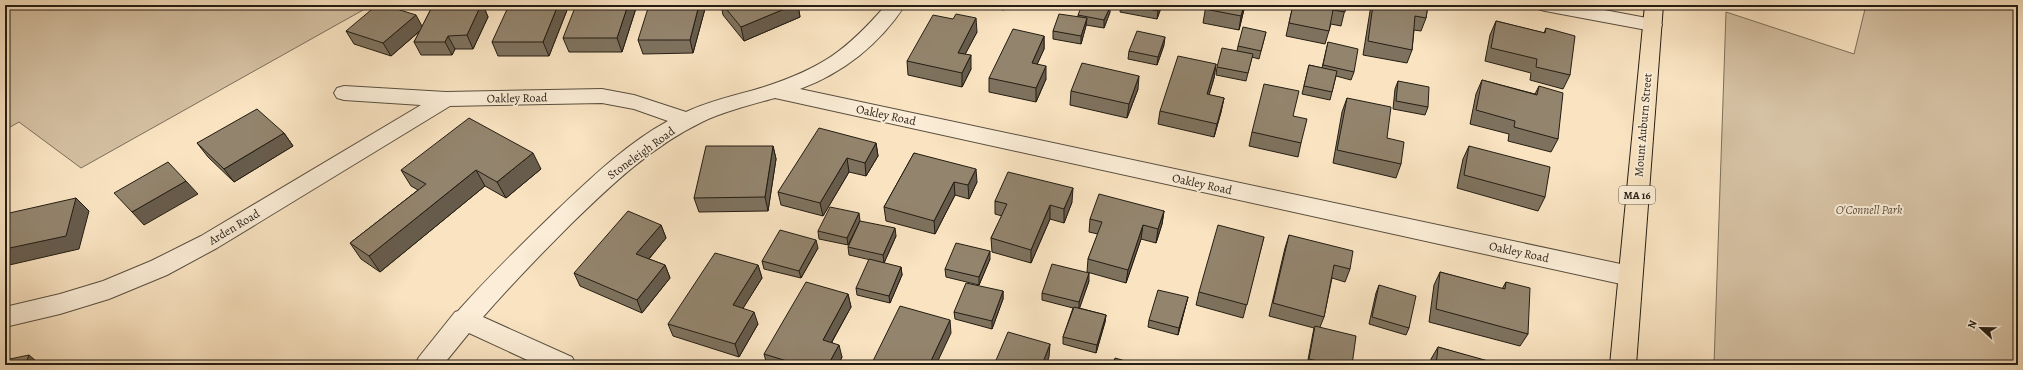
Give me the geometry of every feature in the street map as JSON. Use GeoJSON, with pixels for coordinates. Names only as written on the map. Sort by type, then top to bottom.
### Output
{"type":"FeatureCollection","features":[{"type":"Feature","properties":{"kind":"main road","name":"Mount Auburn Street"},"geometry":{"type":"LineString","coordinates":[[1623,365],[1653,15]]}},
{"type":"Feature","properties":{"kind":"street","name":"Stoneleigh Road"},"geometry":{"type":"LineString","coordinates":[[428,365],[464,319],[508,273],[589,193],[649,144],[686,121],[728,103],[774,91],[811,77],[839,62],[862,42],[896,5]]}},
{"type":"Feature","properties":{"kind":"street"},"geometry":{"type":"LineString","coordinates":[[1545,5],[1653,15]]}},
{"type":"Feature","properties":{"kind":"street","name":"Oakley Road"},"geometry":{"type":"LineString","coordinates":[[774,91],[1630,276]]}},
{"type":"Feature","properties":{"kind":"street","name":"Oakley Road"},"geometry":{"type":"LineString","coordinates":[[344,93],[446,99],[602,96],[625,98],[654,106],[686,121]]}},
{"type":"Feature","properties":{"kind":"street","name":"Arden Road"},"geometry":{"type":"LineString","coordinates":[[5,317],[60,304],[102,291],[159,268],[209,242],[446,99]]}},
{"type":"Feature","properties":{"kind":"street"},"geometry":{"type":"LineString","coordinates":[[464,319],[563,365]]}},
{"type":"Feature","properties":{"kind":"green space"},"geometry":{"type":"Polygon","coordinates":[[[5,5],[372,5],[81,168],[19,122],[5,130],[5,5]]]}},
{"type":"Feature","properties":{"kind":"green space","name":"O'Connell Park"},"geometry":{"type":"Polygon","coordinates":[[[1866,5],[2018,5],[2018,365],[1714,365],[1726,12],[1854,54],[1866,5]]]}},
{"type":"Feature","properties":{"kind":"building"},"geometry":{"type":"Polygon","coordinates":[[[377,5],[384,5],[416,15],[383,43],[346,31],[377,5]]]}},
{"type":"Feature","properties":{"kind":"building"},"geometry":{"type":"Polygon","coordinates":[[[433,5],[481,5],[467,35],[448,36],[445,42],[414,42],[433,5]]]}},
{"type":"Feature","properties":{"kind":"building"},"geometry":{"type":"Polygon","coordinates":[[[509,5],[558,5],[543,42],[492,42],[509,5]]]}},
{"type":"Feature","properties":{"kind":"building"},"geometry":{"type":"Polygon","coordinates":[[[576,5],[628,5],[617,38],[563,38],[576,5]]]}},
{"type":"Feature","properties":{"kind":"building"},"geometry":{"type":"Polygon","coordinates":[[[649,5],[699,5],[690,40],[638,40],[649,5]]]}},
{"type":"Feature","properties":{"kind":"building"},"geometry":{"type":"Polygon","coordinates":[[[723,5],[794,5],[741,27],[723,5]]]}},
{"type":"Feature","properties":{"kind":"building"},"geometry":{"type":"Polygon","coordinates":[[[1082,5],[1111,5],[1104,20],[1078,15],[1082,5]]]}},
{"type":"Feature","properties":{"kind":"building"},"geometry":{"type":"Polygon","coordinates":[[[1128,5],[1160,5],[1158,11],[1128,5]]]}},
{"type":"Feature","properties":{"kind":"building"},"geometry":{"type":"Polygon","coordinates":[[[1206,5],[1244,5],[1241,16],[1205,9],[1206,5]]]}},
{"type":"Feature","properties":{"kind":"building"},"geometry":{"type":"Polygon","coordinates":[[[1293,5],[1346,5],[1345,12],[1333,10],[1329,31],[1289,23],[1293,5]]]}},
{"type":"Feature","properties":{"kind":"building"},"geometry":{"type":"Polygon","coordinates":[[[1373,5],[1428,5],[1426,18],[1415,16],[1412,50],[1368,41],[1373,5]]]}},
{"type":"Feature","properties":{"kind":"building"},"geometry":{"type":"Polygon","coordinates":[[[956,14],[976,18],[958,53],[971,55],[962,73],[907,61],[933,15],[953,19],[956,14]]]}},
{"type":"Feature","properties":{"kind":"building"},"geometry":{"type":"Polygon","coordinates":[[[1059,14],[1087,18],[1081,36],[1053,31],[1059,14]]]}},
{"type":"Feature","properties":{"kind":"building"},"geometry":{"type":"Polygon","coordinates":[[[1496,21],[1545,33],[1546,28],[1575,36],[1570,75],[1536,67],[1537,59],[1491,48],[1496,21]]]}},
{"type":"Feature","properties":{"kind":"building"},"geometry":{"type":"Polygon","coordinates":[[[1243,27],[1266,32],[1261,51],[1238,46],[1243,27]]]}},
{"type":"Feature","properties":{"kind":"building"},"geometry":{"type":"Polygon","coordinates":[[[1013,29],[1044,36],[1032,63],[1046,66],[1036,88],[989,78],[1013,29]]]}},
{"type":"Feature","properties":{"kind":"building"},"geometry":{"type":"Polygon","coordinates":[[[1137,31],[1165,37],[1158,57],[1129,51],[1137,31]]]}},
{"type":"Feature","properties":{"kind":"building"},"geometry":{"type":"Polygon","coordinates":[[[1328,42],[1358,49],[1354,72],[1323,65],[1328,42]]]}},
{"type":"Feature","properties":{"kind":"building"},"geometry":{"type":"Polygon","coordinates":[[[1222,48],[1253,54],[1248,73],[1217,67],[1222,48]]]}},
{"type":"Feature","properties":{"kind":"building"},"geometry":{"type":"Polygon","coordinates":[[[1178,56],[1216,64],[1207,94],[1224,98],[1217,124],[1160,111],[1178,56]]]}},
{"type":"Feature","properties":{"kind":"building"},"geometry":{"type":"Polygon","coordinates":[[[1082,63],[1139,76],[1129,104],[1071,91],[1082,63]]]}},
{"type":"Feature","properties":{"kind":"building"},"geometry":{"type":"Polygon","coordinates":[[[1309,65],[1337,71],[1332,92],[1304,86],[1309,65]]]}},
{"type":"Feature","properties":{"kind":"building"},"geometry":{"type":"Polygon","coordinates":[[[1482,80],[1537,95],[1539,86],[1563,93],[1558,139],[1514,127],[1515,121],[1476,110],[1482,80]]]}},
{"type":"Feature","properties":{"kind":"building"},"geometry":{"type":"Polygon","coordinates":[[[1398,81],[1429,87],[1428,107],[1396,101],[1398,81]]]}},
{"type":"Feature","properties":{"kind":"building"},"geometry":{"type":"Polygon","coordinates":[[[1264,84],[1299,91],[1293,116],[1307,119],[1301,143],[1252,132],[1264,84]]]}},
{"type":"Feature","properties":{"kind":"building"},"geometry":{"type":"Polygon","coordinates":[[[1347,98],[1391,107],[1387,138],[1404,142],[1401,164],[1337,150],[1347,98]]]}},
{"type":"Feature","properties":{"kind":"building"},"geometry":{"type":"Polygon","coordinates":[[[257,109],[284,133],[224,169],[197,143],[257,109]]]}},
{"type":"Feature","properties":{"kind":"building"},"geometry":{"type":"Polygon","coordinates":[[[469,118],[533,153],[497,182],[476,170],[369,256],[350,243],[426,184],[401,170],[469,118]]]}},
{"type":"Feature","properties":{"kind":"building"},"geometry":{"type":"Polygon","coordinates":[[[819,128],[876,143],[865,163],[847,158],[820,203],[778,192],[819,128]]]}},
{"type":"Feature","properties":{"kind":"building"},"geometry":{"type":"Polygon","coordinates":[[[706,146],[773,146],[765,197],[694,198],[706,146]]]}},
{"type":"Feature","properties":{"kind":"building"},"geometry":{"type":"Polygon","coordinates":[[[1469,146],[1550,167],[1545,197],[1464,175],[1469,146]]]}},
{"type":"Feature","properties":{"kind":"building"},"geometry":{"type":"Polygon","coordinates":[[[914,153],[976,169],[968,185],[954,182],[934,221],[884,207],[914,153]]]}},
{"type":"Feature","properties":{"kind":"building"},"geometry":{"type":"Polygon","coordinates":[[[168,162],[186,181],[132,212],[114,193],[168,162]]]}},
{"type":"Feature","properties":{"kind":"building"},"geometry":{"type":"Polygon","coordinates":[[[1008,172],[1073,188],[1064,209],[1050,205],[1031,250],[991,238],[1007,204],[995,201],[1008,172]]]}},
{"type":"Feature","properties":{"kind":"building"},"geometry":{"type":"Polygon","coordinates":[[[1099,194],[1164,211],[1158,229],[1143,225],[1128,270],[1088,259],[1102,222],[1090,219],[1099,194]]]}},
{"type":"Feature","properties":{"kind":"building"},"geometry":{"type":"Polygon","coordinates":[[[76,198],[66,236],[5,249],[5,214],[76,198]]]}},
{"type":"Feature","properties":{"kind":"building"},"geometry":{"type":"Polygon","coordinates":[[[830,207],[859,213],[847,238],[818,231],[830,207]]]}},
{"type":"Feature","properties":{"kind":"building"},"geometry":{"type":"Polygon","coordinates":[[[628,211],[661,225],[636,254],[665,265],[637,300],[574,273],[628,211]]]}},
{"type":"Feature","properties":{"kind":"building"},"geometry":{"type":"Polygon","coordinates":[[[860,221],[895,228],[883,255],[848,247],[860,221]]]}},
{"type":"Feature","properties":{"kind":"building"},"geometry":{"type":"Polygon","coordinates":[[[1218,225],[1264,237],[1247,305],[1199,292],[1218,225]]]}},
{"type":"Feature","properties":{"kind":"building"},"geometry":{"type":"Polygon","coordinates":[[[780,230],[816,240],[799,271],[762,261],[780,230]]]}},
{"type":"Feature","properties":{"kind":"building"},"geometry":{"type":"Polygon","coordinates":[[[1289,235],[1353,251],[1350,269],[1334,265],[1324,317],[1273,303],[1289,235]]]}},
{"type":"Feature","properties":{"kind":"building"},"geometry":{"type":"Polygon","coordinates":[[[956,243],[990,251],[979,277],[945,269],[956,243]]]}},
{"type":"Feature","properties":{"kind":"building"},"geometry":{"type":"Polygon","coordinates":[[[715,253],[758,265],[733,305],[754,312],[735,344],[668,324],[715,253]]]}},
{"type":"Feature","properties":{"kind":"building"},"geometry":{"type":"Polygon","coordinates":[[[869,259],[901,267],[889,296],[856,288],[869,259]]]}},
{"type":"Feature","properties":{"kind":"building"},"geometry":{"type":"Polygon","coordinates":[[[1052,264],[1089,273],[1079,302],[1042,293],[1052,264]]]}},
{"type":"Feature","properties":{"kind":"building"},"geometry":{"type":"Polygon","coordinates":[[[1440,272],[1505,289],[1506,282],[1530,288],[1528,334],[1436,309],[1440,272]]]}},
{"type":"Feature","properties":{"kind":"building"},"geometry":{"type":"Polygon","coordinates":[[[806,282],[848,294],[823,340],[839,345],[828,365],[800,365],[764,354],[806,282]]]}},
{"type":"Feature","properties":{"kind":"building"},"geometry":{"type":"Polygon","coordinates":[[[966,283],[1003,291],[992,321],[954,312],[966,283]]]}},
{"type":"Feature","properties":{"kind":"building"},"geometry":{"type":"Polygon","coordinates":[[[1379,285],[1416,296],[1409,328],[1372,317],[1379,285]]]}},
{"type":"Feature","properties":{"kind":"building"},"geometry":{"type":"Polygon","coordinates":[[[1158,290],[1188,297],[1179,328],[1149,320],[1158,290]]]}},
{"type":"Feature","properties":{"kind":"building"},"geometry":{"type":"Polygon","coordinates":[[[900,306],[950,320],[929,365],[871,365],[900,306]]]}},
{"type":"Feature","properties":{"kind":"building"},"geometry":{"type":"Polygon","coordinates":[[[1074,307],[1106,315],[1097,345],[1063,337],[1074,307]]]}},
{"type":"Feature","properties":{"kind":"building"},"geometry":{"type":"Polygon","coordinates":[[[1315,326],[1356,336],[1352,365],[1333,365],[1309,359],[1315,326]]]}},
{"type":"Feature","properties":{"kind":"building"},"geometry":{"type":"Polygon","coordinates":[[[1008,332],[1050,344],[1042,365],[994,365],[1008,332]]]}},
{"type":"Feature","properties":{"kind":"building"},"geometry":{"type":"Polygon","coordinates":[[[1438,347],[1499,364],[1499,365],[1436,365],[1438,347]]]}},
{"type":"Feature","properties":{"kind":"building"},"geometry":{"type":"Polygon","coordinates":[[[29,355],[25,365],[5,365],[5,360],[29,355]]]}},
{"type":"Feature","properties":{"kind":"building"},"geometry":{"type":"Polygon","coordinates":[[[1115,358],[1139,365],[1113,365],[1115,358]]]}}]}
